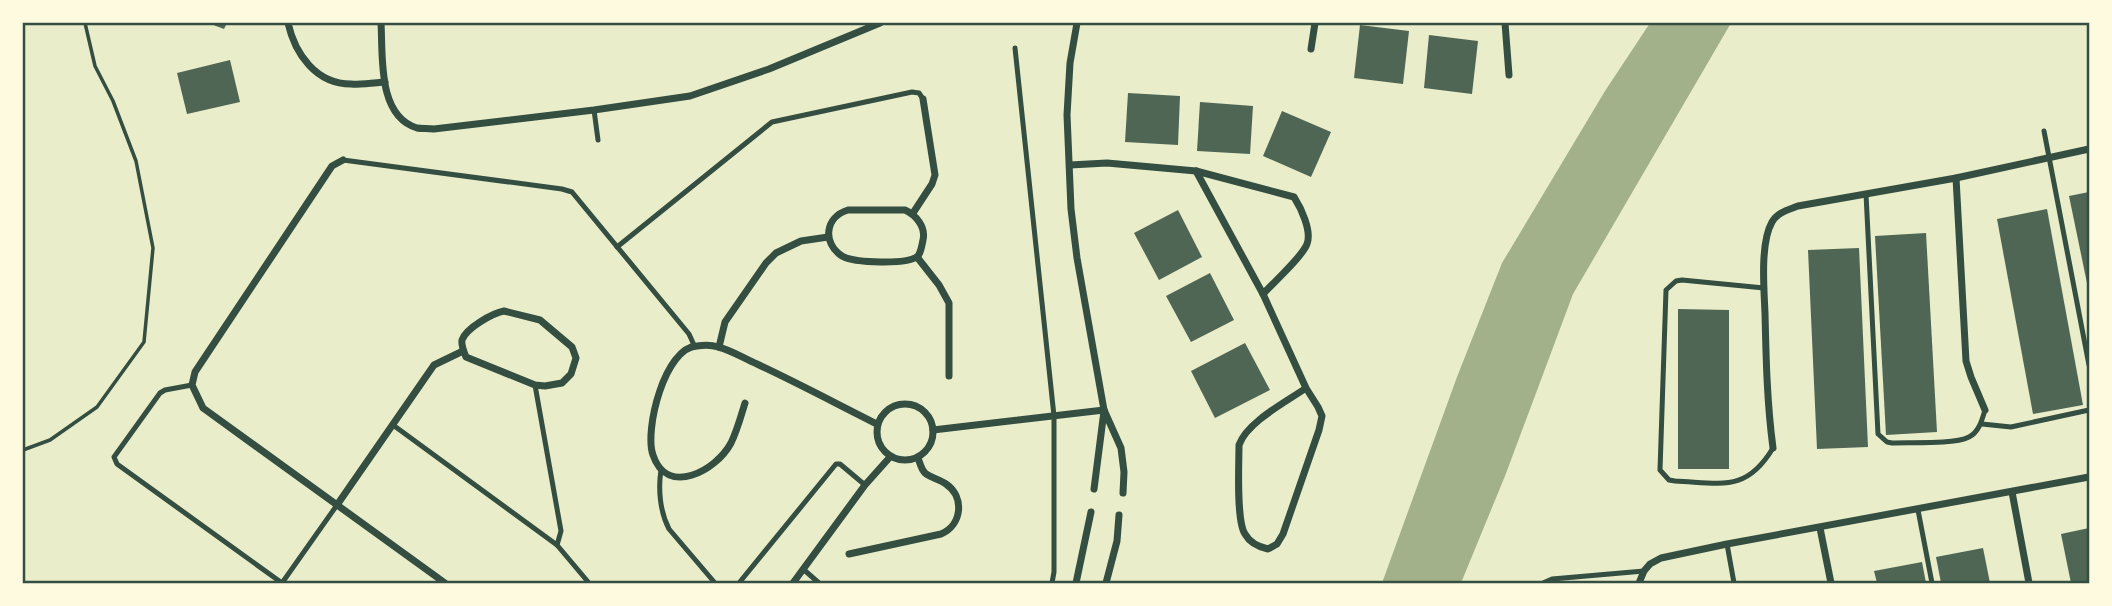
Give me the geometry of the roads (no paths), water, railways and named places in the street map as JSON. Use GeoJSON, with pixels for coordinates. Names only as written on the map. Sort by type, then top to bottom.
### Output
{"type":"FeatureCollection","features":[{"type":"Feature","properties":{"kind":"street"},"geometry":{"type":"LineString","coordinates":[[288,23],[296,47],[316,72],[332,81],[350,85],[385,82]]}},
{"type":"Feature","properties":{"kind":"street"},"geometry":{"type":"LineString","coordinates":[[381,23],[389,105],[416,128],[434,129],[690,96],[769,69],[880,23]]}},
{"type":"Feature","properties":{"kind":"street"},"geometry":{"type":"LineString","coordinates":[[1077,23],[1070,63],[1067,115],[1071,209],[1104,410],[1121,448],[1123,493]]}},
{"type":"Feature","properties":{"kind":"street"},"geometry":{"type":"LineString","coordinates":[[1311,50],[1315,23]]}},
{"type":"Feature","properties":{"kind":"street"},"geometry":{"type":"LineString","coordinates":[[1505,23],[1509,75]]}},
{"type":"Feature","properties":{"kind":"street"},"geometry":{"type":"LineString","coordinates":[[913,214],[935,175],[923,99]]}},
{"type":"Feature","properties":{"kind":"street"},"geometry":{"type":"LineString","coordinates":[[1773,448],[1768,411],[1764,288],[1766,241],[1771,223],[1779,213],[1798,206],[1956,178],[2089,149]]}},
{"type":"Feature","properties":{"kind":"street"},"geometry":{"type":"LineString","coordinates":[[343,160],[332,166],[195,372],[192,384],[203,408],[445,583]]}},
{"type":"Feature","properties":{"kind":"street"},"geometry":{"type":"LineString","coordinates":[[1070,165],[1107,163],[1196,171],[1294,197],[1300,205],[1308,235],[1307,243],[1263,294]]}},
{"type":"Feature","properties":{"kind":"street"},"geometry":{"type":"LineString","coordinates":[[1196,171],[1263,294],[1306,388],[1322,416],[1283,534],[1277,544],[1268,549],[1257,546],[1244,534],[1239,506],[1239,445],[1242,436],[1262,418],[1306,388]]}},
{"type":"Feature","properties":{"kind":"street"},"geometry":{"type":"LineString","coordinates":[[1956,178],[1966,361],[1985,410]]}},
{"type":"Feature","properties":{"kind":"street"},"geometry":{"type":"LineString","coordinates":[[905,210],[913,214],[925,234],[917,257],[901,261],[856,260],[833,248],[828,237],[829,225],[843,212],[905,210]]}},
{"type":"Feature","properties":{"kind":"street"},"geometry":{"type":"LineString","coordinates":[[719,347],[725,321],[766,263],[776,253],[801,241],[828,237]]}},
{"type":"Feature","properties":{"kind":"street"},"geometry":{"type":"LineString","coordinates":[[917,257],[949,303],[949,376]]}},
{"type":"Feature","properties":{"kind":"street"},"geometry":{"type":"LineString","coordinates":[[504,311],[540,320],[572,346],[576,358],[571,374],[562,383],[535,386],[466,357],[463,351],[463,340],[469,331],[494,313],[504,311]]}},
{"type":"Feature","properties":{"kind":"street"},"geometry":{"type":"LineString","coordinates":[[746,403],[731,443],[723,454],[701,472],[673,477],[661,470],[653,458],[650,445],[651,427],[664,376],[683,350],[694,345],[719,347],[877,424]]}},
{"type":"Feature","properties":{"kind":"street"},"geometry":{"type":"LineString","coordinates":[[337,505],[434,365],[463,351]]}},
{"type":"Feature","properties":{"kind":"street"},"geometry":{"type":"LineString","coordinates":[[906,404],[923,410],[929,417],[933,430],[930,444],[918,458],[908,461],[890,457],[878,442],[877,424],[888,409],[896,405],[906,404]]}},
{"type":"Feature","properties":{"kind":"street"},"geometry":{"type":"LineString","coordinates":[[933,430],[1104,410]]}},
{"type":"Feature","properties":{"kind":"street"},"geometry":{"type":"LineString","coordinates":[[1094,489],[1104,410]]}},
{"type":"Feature","properties":{"kind":"street"},"geometry":{"type":"LineString","coordinates":[[793,583],[865,485],[890,457]]}},
{"type":"Feature","properties":{"kind":"street"},"geometry":{"type":"LineString","coordinates":[[849,554],[941,534],[952,527],[959,508],[954,491],[947,484],[926,474],[918,458]]}},
{"type":"Feature","properties":{"kind":"street"},"geometry":{"type":"LineString","coordinates":[[1639,583],[1650,564],[1661,558],[2089,477]]}},
{"type":"Feature","properties":{"kind":"street"},"geometry":{"type":"LineString","coordinates":[[2012,492],[2029,583]]}},
{"type":"Feature","properties":{"kind":"street"},"geometry":{"type":"LineString","coordinates":[[1076,583],[1091,512]]}},
{"type":"Feature","properties":{"kind":"street"},"geometry":{"type":"LineString","coordinates":[[1106,583],[1117,541],[1119,515]]}},
{"type":"Feature","properties":{"kind":"street"},"geometry":{"type":"LineString","coordinates":[[1820,528],[1831,583]]}},
{"type":"Feature","properties":{"kind":"lane"},"geometry":{"type":"LineString","coordinates":[[1015,48],[1054,416],[1052,583]]}},
{"type":"Feature","properties":{"kind":"lane"},"geometry":{"type":"LineString","coordinates":[[617,247],[772,122],[912,92],[919,93],[923,99]]}},
{"type":"Feature","properties":{"kind":"lane"},"geometry":{"type":"LineString","coordinates":[[594,110],[598,140]]}},
{"type":"Feature","properties":{"kind":"lane"},"geometry":{"type":"LineString","coordinates":[[2044,131],[2047,158],[2089,365]]}},
{"type":"Feature","properties":{"kind":"lane"},"geometry":{"type":"LineString","coordinates":[[343,160],[572,192],[689,334],[694,345]]}},
{"type":"Feature","properties":{"kind":"lane"},"geometry":{"type":"LineString","coordinates":[[1866,194],[1878,434],[1886,442],[1892,443],[1947,442],[1969,437],[1982,424],[1985,410]]}},
{"type":"Feature","properties":{"kind":"lane"},"geometry":{"type":"LineString","coordinates":[[1764,288],[1682,279],[1666,290],[1660,470],[1663,476],[1675,481],[1738,481],[1750,476],[1764,463],[1773,448]]}},
{"type":"Feature","properties":{"kind":"lane"},"geometry":{"type":"LineString","coordinates":[[192,384],[160,393],[114,457],[117,464],[282,583],[337,505]]}},
{"type":"Feature","properties":{"kind":"lane"},"geometry":{"type":"LineString","coordinates":[[535,386],[561,531],[557,545]]}},
{"type":"Feature","properties":{"kind":"lane"},"geometry":{"type":"LineString","coordinates":[[1982,424],[2011,427],[2089,410]]}},
{"type":"Feature","properties":{"kind":"lane"},"geometry":{"type":"LineString","coordinates":[[393,425],[557,545],[589,583]]}},
{"type":"Feature","properties":{"kind":"lane"},"geometry":{"type":"LineString","coordinates":[[739,583],[836,464],[840,464],[865,485]]}},
{"type":"Feature","properties":{"kind":"lane"},"geometry":{"type":"LineString","coordinates":[[661,470],[659,484],[665,521],[715,583]]}},
{"type":"Feature","properties":{"kind":"lane"},"geometry":{"type":"LineString","coordinates":[[1918,510],[1932,583]]}},
{"type":"Feature","properties":{"kind":"lane"},"geometry":{"type":"LineString","coordinates":[[1727,544],[1734,583]]}},
{"type":"Feature","properties":{"kind":"lane"},"geometry":{"type":"LineString","coordinates":[[803,569],[820,583]]}},
{"type":"Feature","properties":{"kind":"lane"},"geometry":{"type":"LineString","coordinates":[[1543,583],[1552,579],[1644,571]]}}]}
